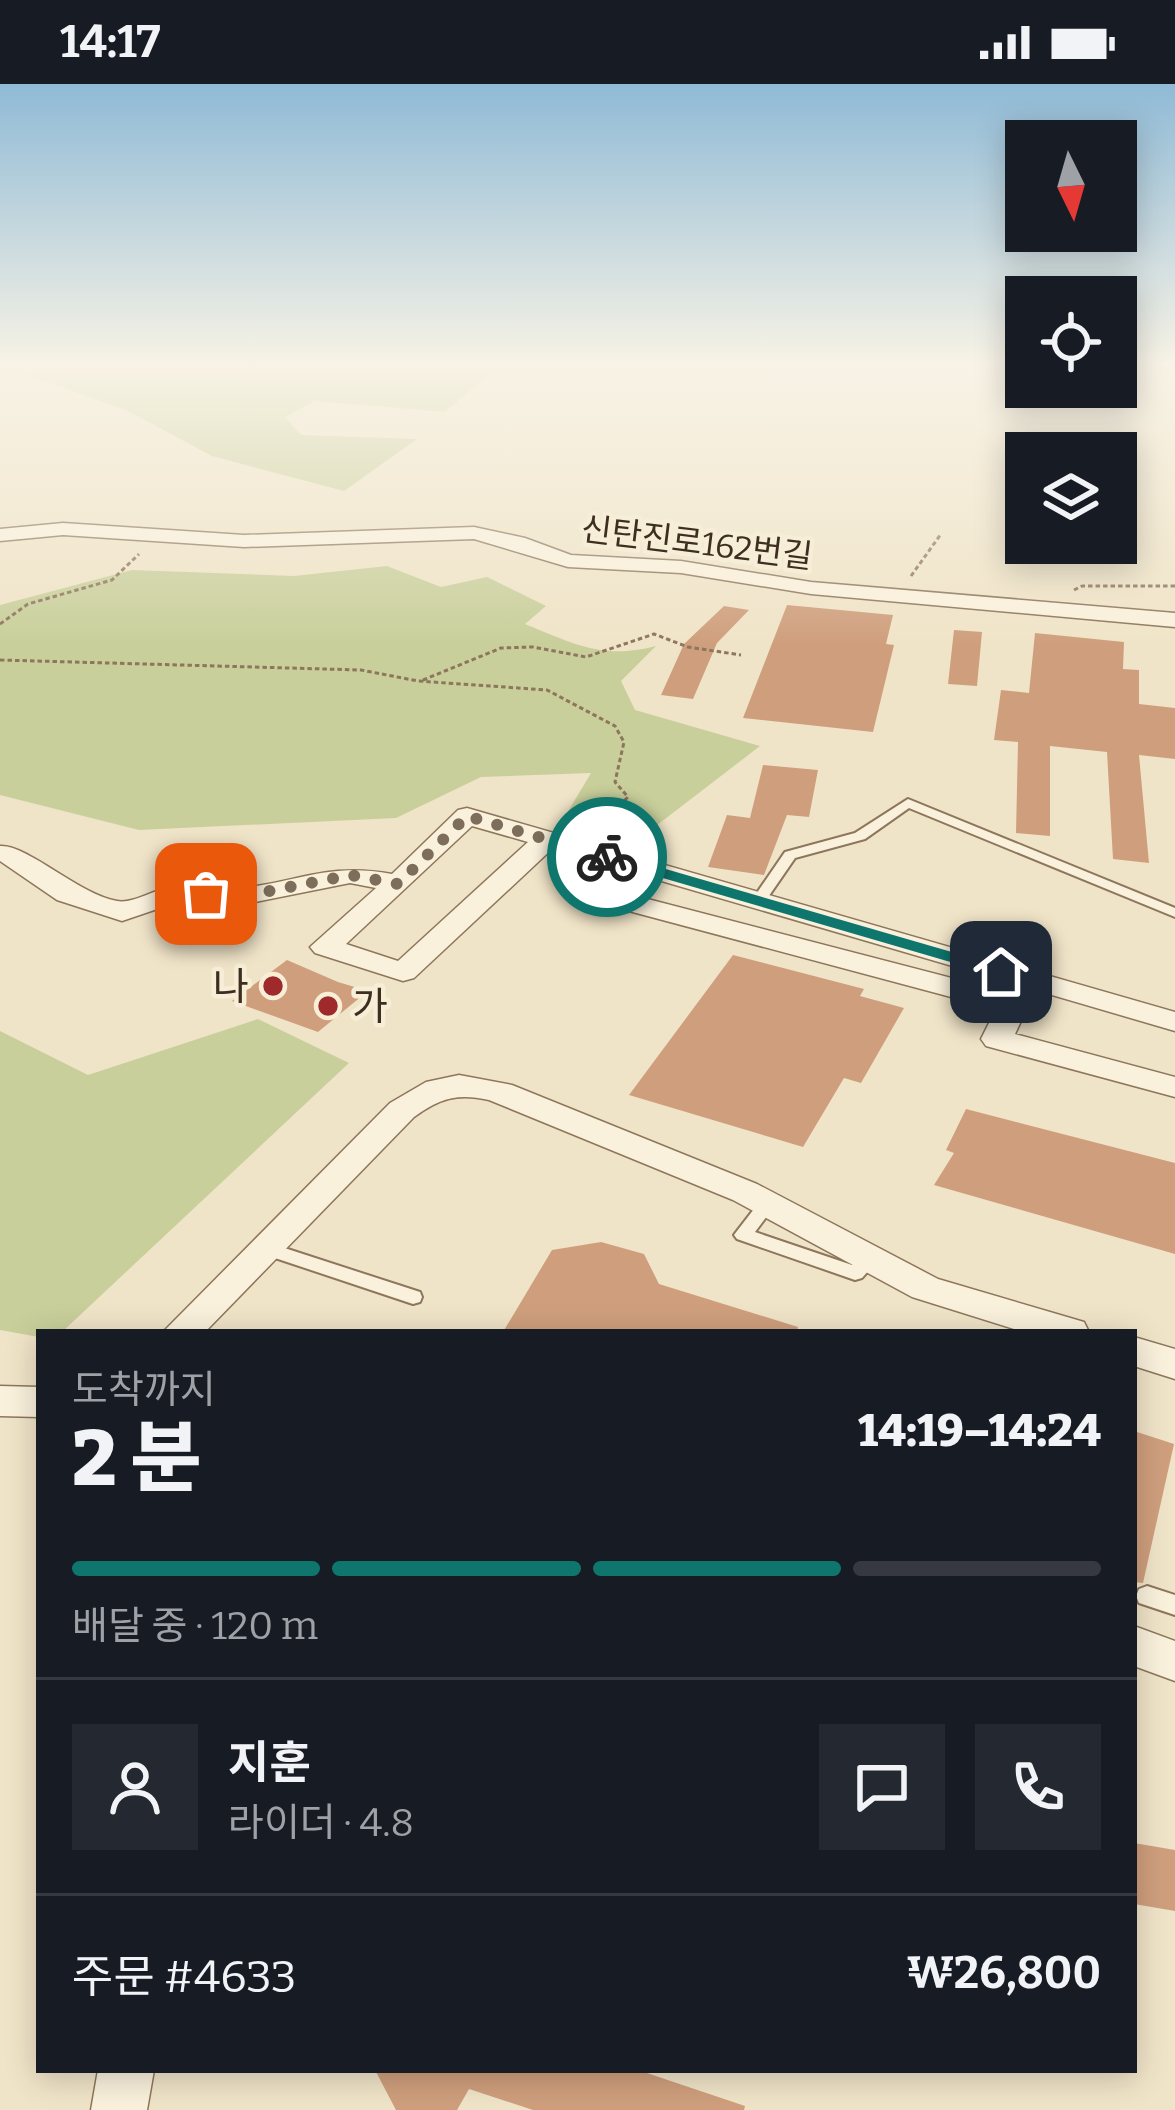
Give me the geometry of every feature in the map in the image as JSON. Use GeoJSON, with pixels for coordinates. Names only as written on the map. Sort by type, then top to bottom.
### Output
{"type":"FeatureCollection","features":[{"type":"Feature","properties":{"kind":"street","name":"신탄진로162번길"},"geometry":{"type":"LineString","coordinates":[[0,535],[63,529],[244,541],[474,533],[518,542],[568,561],[681,567],[811,588],[1175,620]]}},
{"type":"Feature","properties":{"kind":"street"},"geometry":{"type":"LineString","coordinates":[[546,839],[403,972],[325,947],[467,816],[1175,1022]]}},
{"type":"Feature","properties":{"kind":"street"},"geometry":{"type":"LineString","coordinates":[[6,853],[67,894],[122,912],[169,896],[206,894],[224,909],[350,875],[398,884]]}},
{"type":"Feature","properties":{"kind":"street"},"geometry":{"type":"LineString","coordinates":[[590,892],[1014,1004],[997,1039],[1175,1087]]}},
{"type":"Feature","properties":{"kind":"street"},"geometry":{"type":"LineString","coordinates":[[185,1329],[402,1110],[428,1090],[466,1082],[767,1204],[925,1288],[1060,1329]]}},
{"type":"Feature","properties":{"kind":"street"},"geometry":{"type":"LineString","coordinates":[[1137,1352],[1175,1364]]}},
{"type":"Feature","properties":{"kind":"street"},"geometry":{"type":"LineString","coordinates":[[0,1402],[36,1402]]}},
{"type":"Feature","properties":{"kind":"street"},"geometry":{"type":"LineString","coordinates":[[1137,1647],[1175,1661]]}},
{"type":"Feature","properties":{"kind":"street"},"geometry":{"type":"LineString","coordinates":[[118,2110],[125,2073]]}},
{"type":"Feature","properties":{"kind":"lane"},"geometry":{"type":"LineString","coordinates":[[759,901],[790,855],[860,836],[908,803],[1175,913]]}},
{"type":"Feature","properties":{"kind":"lane"},"geometry":{"type":"LineString","coordinates":[[266,1248],[413,1297]]}},
{"type":"Feature","properties":{"kind":"lane"},"geometry":{"type":"LineString","coordinates":[[1147,1596],[1175,1605]]}},
{"type":"Feature","properties":{"kind":"path"},"geometry":{"type":"LineString","coordinates":[[908,581],[940,534]]}},
{"type":"Feature","properties":{"kind":"path"},"geometry":{"type":"LineString","coordinates":[[0,624],[28,604],[112,580],[152,536]]}},
{"type":"Feature","properties":{"kind":"path"},"geometry":{"type":"LineString","coordinates":[[418,681],[501,648],[533,647],[586,657],[654,634],[688,646],[741,655]]}},
{"type":"Feature","properties":{"kind":"path"},"geometry":{"type":"LineString","coordinates":[[0,660],[361,670],[418,681],[547,690],[615,726],[624,742],[616,782],[628,797],[610,813],[546,839]]}},
{"type":"Feature","properties":{"kind":"green space"},"geometry":{"type":"Polygon","coordinates":[[[214,457],[392,457],[344,491],[214,457]]]}},
{"type":"Feature","properties":{"kind":"green space"},"geometry":{"type":"Polygon","coordinates":[[[387,566],[441,587],[487,577],[546,606],[525,624],[574,643],[620,651],[656,646],[621,681],[635,710],[760,746],[635,842],[563,820],[591,773],[481,777],[396,818],[139,830],[0,795],[0,605],[132,570],[294,576],[387,566]]]}},
{"type":"Feature","properties":{"kind":"green space"},"geometry":{"type":"Polygon","coordinates":[[[258,1019],[349,1063],[65,1329],[36,1329],[36,1336],[0,1330],[0,1031],[88,1075],[258,1019]]]}},
{"type":"Feature","properties":{"kind":"building"},"geometry":{"type":"Polygon","coordinates":[[[787,605],[893,615],[886,644],[894,645],[873,732],[743,718],[787,605]]]}},
{"type":"Feature","properties":{"kind":"building"},"geometry":{"type":"Polygon","coordinates":[[[724,606],[749,610],[717,643],[693,699],[661,695],[684,644],[724,606]]]}},
{"type":"Feature","properties":{"kind":"building"},"geometry":{"type":"Polygon","coordinates":[[[954,630],[982,632],[977,686],[948,684],[954,630]]]}},
{"type":"Feature","properties":{"kind":"building"},"geometry":{"type":"Polygon","coordinates":[[[1035,633],[1124,642],[1123,669],[1139,670],[1139,704],[1175,708],[1175,759],[1139,755],[1149,863],[1113,859],[1107,752],[1050,746],[1050,836],[1016,833],[1018,742],[994,740],[1001,690],[1029,693],[1035,633]]]}},
{"type":"Feature","properties":{"kind":"building"},"geometry":{"type":"Polygon","coordinates":[[[763,765],[818,770],[809,817],[787,815],[764,875],[708,867],[727,815],[750,818],[763,765]]]}},
{"type":"Feature","properties":{"kind":"building"},"geometry":{"type":"Polygon","coordinates":[[[733,955],[864,989],[860,996],[904,1008],[861,1083],[844,1078],[803,1147],[629,1095],[733,955]]]}},
{"type":"Feature","properties":{"kind":"building"},"geometry":{"type":"Polygon","coordinates":[[[287,960],[368,991],[318,1032],[232,1001],[287,960]]]}},
{"type":"Feature","properties":{"kind":"building"},"geometry":{"type":"Polygon","coordinates":[[[966,1109],[1175,1163],[1175,1254],[934,1185],[954,1153],[946,1150],[966,1109]]]}},
{"type":"Feature","properties":{"kind":"building"},"geometry":{"type":"Polygon","coordinates":[[[601,1242],[644,1254],[659,1284],[798,1329],[505,1329],[552,1250],[601,1242]]]}},
{"type":"Feature","properties":{"kind":"building"},"geometry":{"type":"Polygon","coordinates":[[[1137,1432],[1174,1444],[1143,1583],[1137,1582],[1137,1432]]]}},
{"type":"Feature","properties":{"kind":"building"},"geometry":{"type":"Polygon","coordinates":[[[1137,1844],[1175,1850],[1175,1911],[1137,1905],[1137,1844]]]}},
{"type":"Feature","properties":{"kind":"building"},"geometry":{"type":"Polygon","coordinates":[[[377,2073],[647,2073],[745,2106],[744,2110],[533,2110],[469,2089],[457,2110],[396,2110],[377,2073]]]}},
{"type":"Feature","properties":{"kind":"way so far"},"geometry":{"type":"LineString","coordinates":[[206,894],[230,899],[350,875],[398,884],[467,816],[607,857]]}},
{"type":"Feature","properties":{"kind":"place","name":"나"},"geometry":{"type":"Point","coordinates":[273,986]}},
{"type":"Feature","properties":{"kind":"place","name":"가"},"geometry":{"type":"Point","coordinates":[328,1006]}},
{"type":"Feature","properties":{"kind":"route"},"geometry":{"type":"LineString","coordinates":[[607,857],[1001,972]]}}]}
